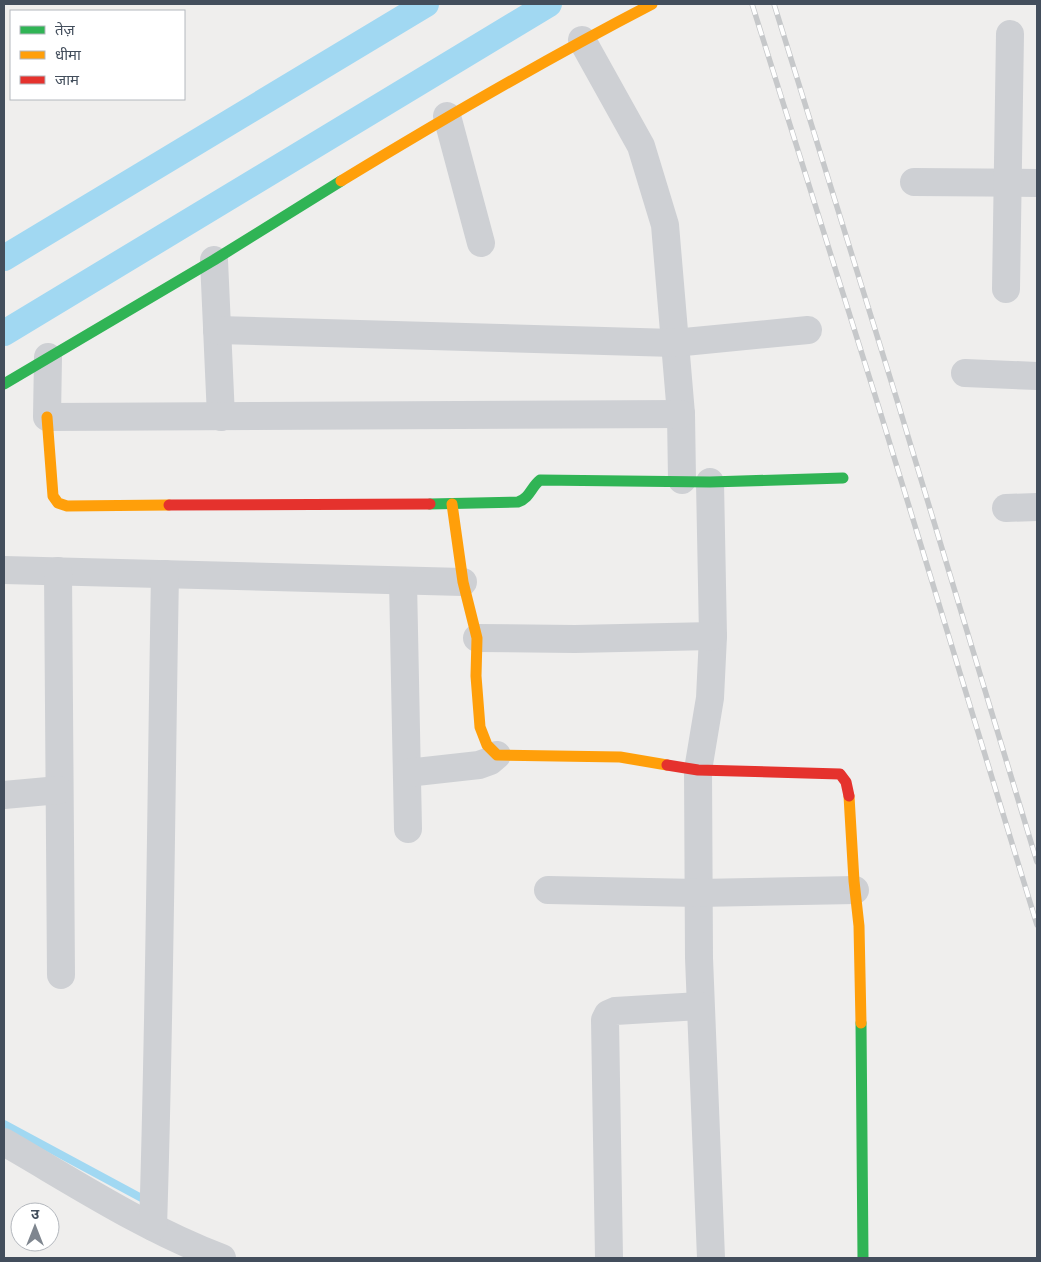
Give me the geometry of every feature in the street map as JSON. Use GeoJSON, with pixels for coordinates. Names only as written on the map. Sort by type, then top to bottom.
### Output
{"type":"FeatureCollection","features":[{"type":"Feature","properties":{"kind":"street"},"geometry":{"type":"LineString","coordinates":[[4,384],[214,260],[447,116],[582,40],[652,4]]}},
{"type":"Feature","properties":{"kind":"street"},"geometry":{"type":"LineString","coordinates":[[1006,289],[1010,34]]}},
{"type":"Feature","properties":{"kind":"street"},"geometry":{"type":"LineString","coordinates":[[582,40],[642,146],[665,225],[681,414],[682,480]]}},
{"type":"Feature","properties":{"kind":"street"},"geometry":{"type":"LineString","coordinates":[[447,116],[482,243]]}},
{"type":"Feature","properties":{"kind":"street"},"geometry":{"type":"LineString","coordinates":[[914,182],[1037,183]]}},
{"type":"Feature","properties":{"kind":"street"},"geometry":{"type":"LineString","coordinates":[[214,260],[221,417]]}},
{"type":"Feature","properties":{"kind":"street"},"geometry":{"type":"LineString","coordinates":[[217,330],[674,343],[808,330]]}},
{"type":"Feature","properties":{"kind":"street"},"geometry":{"type":"LineString","coordinates":[[48,357],[47,417],[53,496],[61,505],[520,503],[530,495],[535,483],[540,480],[682,480],[710,482],[843,478]]}},
{"type":"Feature","properties":{"kind":"street"},"geometry":{"type":"LineString","coordinates":[[965,373],[1037,376]]}},
{"type":"Feature","properties":{"kind":"street"},"geometry":{"type":"LineString","coordinates":[[47,417],[681,414]]}},
{"type":"Feature","properties":{"kind":"street"},"geometry":{"type":"LineString","coordinates":[[710,482],[713,636],[710,698],[698,770],[698,893],[700,1006],[711,1258]]}},
{"type":"Feature","properties":{"kind":"street"},"geometry":{"type":"LineString","coordinates":[[452,504],[463,582],[478,638],[476,676],[480,727],[486,745],[497,755],[620,757],[698,770],[840,774],[846,782],[850,798],[861,978],[863,1258]]}},
{"type":"Feature","properties":{"kind":"street"},"geometry":{"type":"LineString","coordinates":[[1006,508],[1037,507]]}},
{"type":"Feature","properties":{"kind":"street"},"geometry":{"type":"LineString","coordinates":[[4,570],[463,582]]}},
{"type":"Feature","properties":{"kind":"street"},"geometry":{"type":"LineString","coordinates":[[58,571],[61,975]]}},
{"type":"Feature","properties":{"kind":"street"},"geometry":{"type":"LineString","coordinates":[[153,1227],[158,1075],[159,880],[165,574]]}},
{"type":"Feature","properties":{"kind":"street"},"geometry":{"type":"LineString","coordinates":[[402,581],[408,829]]}},
{"type":"Feature","properties":{"kind":"street"},"geometry":{"type":"LineString","coordinates":[[478,638],[574,640],[713,636]]}},
{"type":"Feature","properties":{"kind":"street"},"geometry":{"type":"LineString","coordinates":[[407,773],[479,765],[490,761],[497,755]]}},
{"type":"Feature","properties":{"kind":"street"},"geometry":{"type":"LineString","coordinates":[[4,795],[59,790]]}},
{"type":"Feature","properties":{"kind":"street"},"geometry":{"type":"LineString","coordinates":[[548,890],[698,893],[855,890]]}},
{"type":"Feature","properties":{"kind":"street"},"geometry":{"type":"LineString","coordinates":[[609,1258],[605,1020],[608,1014],[615,1011],[700,1006]]}},
{"type":"Feature","properties":{"kind":"street"},"geometry":{"type":"LineString","coordinates":[[4,1142],[153,1227],[193,1247],[222,1258]]}},
{"type":"Feature","properties":{"kind":"waterway"},"geometry":{"type":"LineString","coordinates":[[4,258],[426,4]]}},
{"type":"Feature","properties":{"kind":"waterway"},"geometry":{"type":"LineString","coordinates":[[4,333],[549,4]]}},
{"type":"Feature","properties":{"kind":"waterway"},"geometry":{"type":"LineString","coordinates":[[4,1124],[147,1201]]}},
{"type":"Feature","properties":{"kind":"railway"},"geometry":{"type":"LineString","coordinates":[[752,4],[879,408],[1037,925]]}},
{"type":"Feature","properties":{"kind":"railway"},"geometry":{"type":"LineString","coordinates":[[774,4],[897,400],[1037,862]]}},
{"type":"Feature","properties":{"kind":"traffic: fast"},"geometry":{"type":"LineString","coordinates":[[4,384],[214,260],[341,181]]}},
{"type":"Feature","properties":{"kind":"traffic: fast"},"geometry":{"type":"LineString","coordinates":[[430,504],[518,502],[525,498],[540,480],[710,482],[843,478]]}},
{"type":"Feature","properties":{"kind":"traffic: fast"},"geometry":{"type":"LineString","coordinates":[[861,1023],[863,1258]]}},
{"type":"Feature","properties":{"kind":"traffic: slow"},"geometry":{"type":"LineString","coordinates":[[341,181],[495,90],[652,4]]}},
{"type":"Feature","properties":{"kind":"traffic: slow"},"geometry":{"type":"LineString","coordinates":[[47,417],[53,496],[58,503],[67,506],[169,505]]}},
{"type":"Feature","properties":{"kind":"traffic: slow"},"geometry":{"type":"LineString","coordinates":[[452,504],[463,582],[477,638],[476,676],[480,727],[487,745],[497,755],[620,757],[667,765]]}},
{"type":"Feature","properties":{"kind":"traffic: slow"},"geometry":{"type":"LineString","coordinates":[[849,796],[854,881],[859,926],[861,1023]]}},
{"type":"Feature","properties":{"kind":"traffic: jam"},"geometry":{"type":"LineString","coordinates":[[169,505],[430,504]]}},
{"type":"Feature","properties":{"kind":"traffic: jam"},"geometry":{"type":"LineString","coordinates":[[667,765],[698,770],[840,774],[846,782],[849,796]]}}]}
